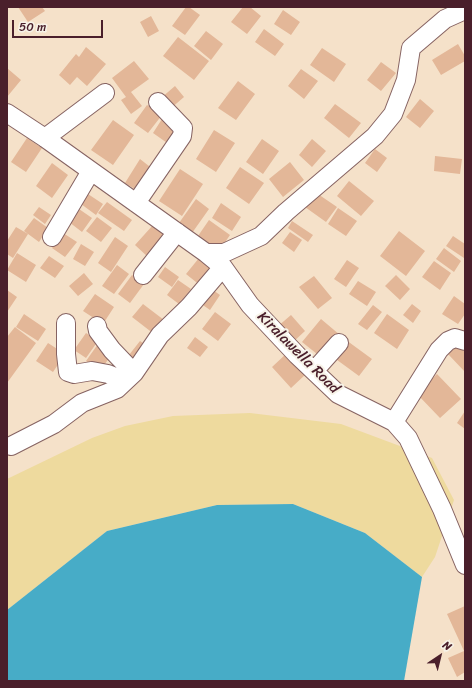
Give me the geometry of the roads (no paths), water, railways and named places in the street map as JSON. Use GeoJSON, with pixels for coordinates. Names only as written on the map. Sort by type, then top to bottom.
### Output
{"type":"FeatureCollection","features":[{"type":"Feature","properties":{"kind":"street"},"geometry":{"type":"LineString","coordinates":[[206,253],[224,253],[261,236],[286,212],[375,136],[393,114],[406,80],[411,48],[445,19],[465,10]]}},
{"type":"Feature","properties":{"kind":"street"},"geometry":{"type":"LineString","coordinates":[[45,138],[105,93]]}},
{"type":"Feature","properties":{"kind":"street"},"geometry":{"type":"LineString","coordinates":[[136,203],[182,136],[183,128],[158,102]]}},
{"type":"Feature","properties":{"kind":"street","name":"Kiralawella Road"},"geometry":{"type":"LineString","coordinates":[[7,113],[92,171],[206,253],[223,267],[250,305],[297,355],[338,394],[394,422],[408,438],[442,509],[465,565]]}},
{"type":"Feature","properties":{"kind":"street"},"geometry":{"type":"LineString","coordinates":[[52,237],[92,171]]}},
{"type":"Feature","properties":{"kind":"street"},"geometry":{"type":"LineString","coordinates":[[143,275],[176,232]]}},
{"type":"Feature","properties":{"kind":"street"},"geometry":{"type":"LineString","coordinates":[[10,446],[54,424],[82,403],[116,389],[130,377],[160,335],[189,307],[223,267]]}},
{"type":"Feature","properties":{"kind":"street"},"geometry":{"type":"LineString","coordinates":[[66,323],[66,354],[68,372],[74,374],[92,371],[130,377]]}},
{"type":"Feature","properties":{"kind":"street"},"geometry":{"type":"LineString","coordinates":[[96,326],[130,377]]}},
{"type":"Feature","properties":{"kind":"street"},"geometry":{"type":"LineString","coordinates":[[394,422],[439,350],[448,341],[455,338],[464,339]]}},
{"type":"Feature","properties":{"kind":"street"},"geometry":{"type":"LineString","coordinates":[[314,371],[339,343]]}},
{"type":"Feature","properties":{"kind":"water"},"geometry":{"type":"Polygon","coordinates":[[[293,504],[365,533],[422,577],[404,681],[7,681],[7,610],[107,531],[217,505],[293,504]]]}}]}
